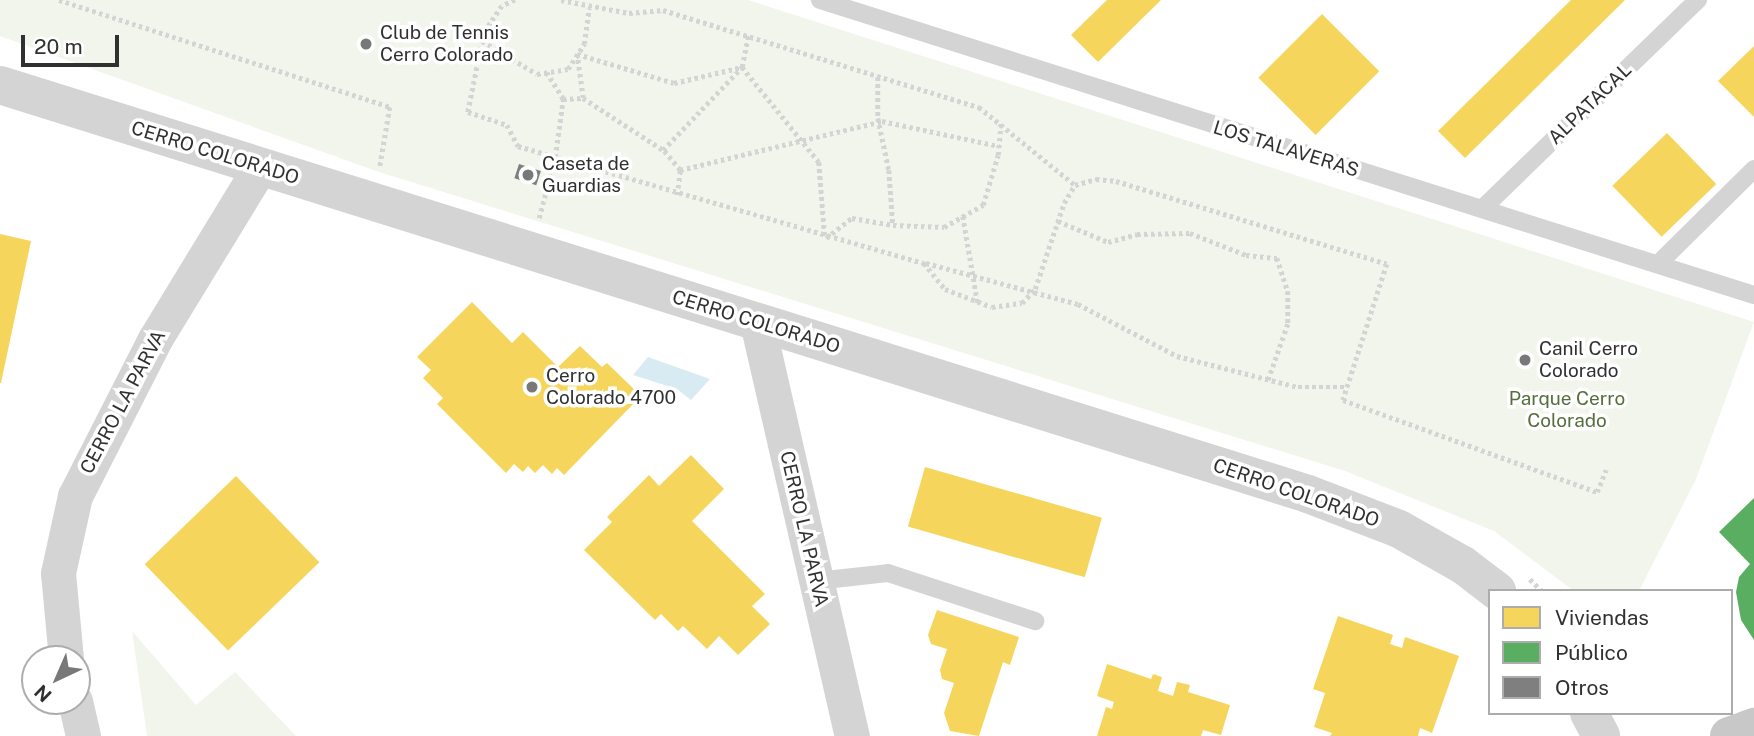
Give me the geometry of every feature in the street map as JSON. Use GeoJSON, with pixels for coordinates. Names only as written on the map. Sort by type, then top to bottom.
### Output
{"type":"FeatureCollection","features":[{"type":"Feature","properties":{"kind":"main road"},"geometry":{"type":"LineString","coordinates":[[1729,736],[1754,727]]}},
{"type":"Feature","properties":{"kind":"street","name":"CERRO COLORADO"},"geometry":{"type":"LineString","coordinates":[[0,85],[1333,503],[1428,544],[1494,589]]}},
{"type":"Feature","properties":{"kind":"street","name":"CERRO LA PARVA"},"geometry":{"type":"LineString","coordinates":[[65,645],[58,573],[75,496],[155,340],[260,167]]}},
{"type":"Feature","properties":{"kind":"street","name":"CERRO LA PARVA"},"geometry":{"type":"LineString","coordinates":[[757,322],[852,736]]}},
{"type":"Feature","properties":{"kind":"street"},"geometry":{"type":"LineString","coordinates":[[78,715],[83,736]]}},
{"type":"Feature","properties":{"kind":"street"},"geometry":{"type":"LineString","coordinates":[[1590,715],[1601,736]]}},
{"type":"Feature","properties":{"kind":"lane","name":"LOS TALAVERAS"},"geometry":{"type":"LineString","coordinates":[[820,0],[1147,107],[1754,295]]}},
{"type":"Feature","properties":{"kind":"lane","name":"ALPATACAL"},"geometry":{"type":"LineString","coordinates":[[1482,209],[1698,0]]}},
{"type":"Feature","properties":{"kind":"lane"},"geometry":{"type":"LineString","coordinates":[[1658,264],[1754,169]]}},
{"type":"Feature","properties":{"kind":"lane"},"geometry":{"type":"LineString","coordinates":[[816,581],[888,573],[1035,621]]}},
{"type":"Feature","properties":{"kind":"path"},"geometry":{"type":"LineString","coordinates":[[59,0],[390,107],[379,172]]}},
{"type":"Feature","properties":{"kind":"path"},"geometry":{"type":"LineString","coordinates":[[515,0],[502,6],[482,41],[468,113],[507,125],[519,146],[825,238],[1035,289],[1078,304],[1177,356],[1298,387],[1347,387]]}},
{"type":"Feature","properties":{"kind":"path"},"geometry":{"type":"LineString","coordinates":[[561,0],[589,8],[629,13],[663,10],[979,107],[1001,123],[1032,154],[1075,185]]}},
{"type":"Feature","properties":{"kind":"path"},"geometry":{"type":"LineString","coordinates":[[482,41],[537,74],[568,69],[584,44],[589,8]]}},
{"type":"Feature","properties":{"kind":"path"},"geometry":{"type":"LineString","coordinates":[[663,150],[742,67],[748,35]]}},
{"type":"Feature","properties":{"kind":"path"},"geometry":{"type":"LineString","coordinates":[[577,54],[674,83],[742,67]]}},
{"type":"Feature","properties":{"kind":"path"},"geometry":{"type":"LineString","coordinates":[[577,54],[583,97]]}},
{"type":"Feature","properties":{"kind":"path"},"geometry":{"type":"LineString","coordinates":[[742,67],[819,162],[825,238]]}},
{"type":"Feature","properties":{"kind":"path"},"geometry":{"type":"LineString","coordinates":[[535,232],[555,158],[563,99],[547,73]]}},
{"type":"Feature","properties":{"kind":"path"},"geometry":{"type":"LineString","coordinates":[[878,77],[879,122],[889,170],[893,225]]}},
{"type":"Feature","properties":{"kind":"path"},"geometry":{"type":"LineString","coordinates":[[563,99],[583,97],[663,150],[680,170],[677,195]]}},
{"type":"Feature","properties":{"kind":"path"},"geometry":{"type":"LineString","coordinates":[[680,170],[879,122],[999,146]]}},
{"type":"Feature","properties":{"kind":"path"},"geometry":{"type":"LineString","coordinates":[[825,238],[852,218],[893,225],[944,227],[983,205],[999,146],[1001,123]]}},
{"type":"Feature","properties":{"kind":"path"},"geometry":{"type":"LineString","coordinates":[[924,263],[945,289],[978,305],[1022,303],[1035,289],[1058,221],[1075,185],[1096,179],[1116,181],[1387,264],[1343,400],[1597,492],[1606,470]]}},
{"type":"Feature","properties":{"kind":"path"},"geometry":{"type":"LineString","coordinates":[[964,216],[978,305]]}},
{"type":"Feature","properties":{"kind":"path"},"geometry":{"type":"LineString","coordinates":[[1058,221],[1108,242],[1137,234],[1190,233],[1246,255],[1277,258],[1288,291],[1288,324],[1268,381]]}},
{"type":"Feature","properties":{"kind":"green space","name":"Parque Cerro Colorado"},"geometry":{"type":"Polygon","coordinates":[[[0,0],[748,0],[1754,322],[1696,479],[1640,589],[1571,589],[1494,531],[1345,471],[379,172],[0,36],[0,0]]]}},
{"type":"Feature","properties":{"kind":"green space"},"geometry":{"type":"Polygon","coordinates":[[[132,631],[196,705],[235,672],[296,736],[147,736],[132,631]]]}},
{"type":"Feature","properties":{"kind":"shaded area"},"geometry":{"type":"Polygon","coordinates":[[[648,357],[710,379],[691,400],[677,389],[633,375],[648,357]]]}},
{"type":"Feature","properties":{"kind":"building: Viviendas"},"geometry":{"type":"Polygon","coordinates":[[[1107,0],[1161,0],[1098,62],[1071,35],[1107,0]]]}},
{"type":"Feature","properties":{"kind":"building: Viviendas"},"geometry":{"type":"Polygon","coordinates":[[[1571,0],[1625,0],[1465,158],[1438,131],[1571,0]]]}},
{"type":"Feature","properties":{"kind":"building: Viviendas"},"geometry":{"type":"Polygon","coordinates":[[[1322,14],[1379,71],[1316,135],[1258,78],[1322,14]]]}},
{"type":"Feature","properties":{"kind":"building: Viviendas"},"geometry":{"type":"Polygon","coordinates":[[[1754,46],[1754,117],[1718,81],[1754,46]]]}},
{"type":"Feature","properties":{"kind":"building: Viviendas"},"geometry":{"type":"Polygon","coordinates":[[[1667,133],[1716,184],[1662,237],[1612,186],[1667,133]]]}},
{"type":"Feature","properties":{"kind":"building: Viviendas"},"geometry":{"type":"Polygon","coordinates":[[[0,234],[31,241],[1,383],[0,383],[0,234]]]}},
{"type":"Feature","properties":{"kind":"building: Viviendas","name":"Cerro Colorado 4700"},"geometry":{"type":"Polygon","coordinates":[[[472,302],[512,343],[523,332],[558,367],[580,346],[602,367],[607,363],[641,396],[564,475],[557,468],[552,474],[543,465],[535,473],[528,466],[523,472],[514,464],[506,473],[437,404],[443,398],[423,378],[431,370],[417,357],[472,302]]]}},
{"type":"Feature","properties":{"kind":"building: Viviendas"},"geometry":{"type":"Polygon","coordinates":[[[691,455],[724,489],[692,521],[765,594],[752,606],[770,624],[738,655],[719,636],[707,649],[683,626],[678,631],[661,614],[655,620],[584,550],[612,522],[607,517],[649,475],[659,486],[691,455]]]}},
{"type":"Feature","properties":{"kind":"building: Viviendas"},"geometry":{"type":"Polygon","coordinates":[[[925,467],[1102,518],[1085,577],[908,527],[925,467]]]}},
{"type":"Feature","properties":{"kind":"building: Viviendas"},"geometry":{"type":"Polygon","coordinates":[[[236,476],[319,562],[228,651],[145,564],[236,476]]]}},
{"type":"Feature","properties":{"kind":"building: Viviendas"},"geometry":{"type":"Polygon","coordinates":[[[937,610],[1019,637],[1010,665],[1003,662],[979,736],[950,731],[944,713],[954,683],[942,679],[940,670],[947,649],[931,644],[928,635],[937,610]]]}},
{"type":"Feature","properties":{"kind":"building: Viviendas"},"geometry":{"type":"Polygon","coordinates":[[[1338,616],[1393,635],[1390,644],[1402,648],[1405,637],[1459,656],[1432,733],[1420,728],[1418,736],[1330,736],[1332,733],[1314,727],[1325,693],[1313,689],[1338,616]]]}},
{"type":"Feature","properties":{"kind":"building: Viviendas"},"geometry":{"type":"Polygon","coordinates":[[[1107,664],[1151,679],[1153,674],[1162,677],[1158,691],[1173,696],[1177,682],[1190,685],[1188,692],[1230,705],[1221,735],[1203,730],[1201,736],[1097,736],[1106,707],[1112,709],[1114,702],[1097,696],[1107,664]]]}},
{"type":"Feature","properties":{"kind":"building: Público"},"geometry":{"type":"Polygon","coordinates":[[[1754,498],[1754,640],[1741,620],[1736,592],[1739,577],[1750,564],[1719,532],[1754,498]]]}},
{"type":"Feature","properties":{"kind":"building: Otros","name":"Caseta de Guardias"},"geometry":{"type":"Polygon","coordinates":[[[519,164],[541,171],[536,185],[514,178],[519,164]]]}},
{"type":"Feature","properties":{"kind":"place","name":"Club de Tennis Cerro Colorado"},"geometry":{"type":"Point","coordinates":[366,44]}},
{"type":"Feature","properties":{"kind":"place","name":"Caseta de Guardias"},"geometry":{"type":"Point","coordinates":[528,175]}},
{"type":"Feature","properties":{"kind":"place","name":"Canil Cerro Colorado"},"geometry":{"type":"Point","coordinates":[1525,360]}},
{"type":"Feature","properties":{"kind":"place","name":"Cerro Colorado 4700"},"geometry":{"type":"Point","coordinates":[532,387]}}]}
